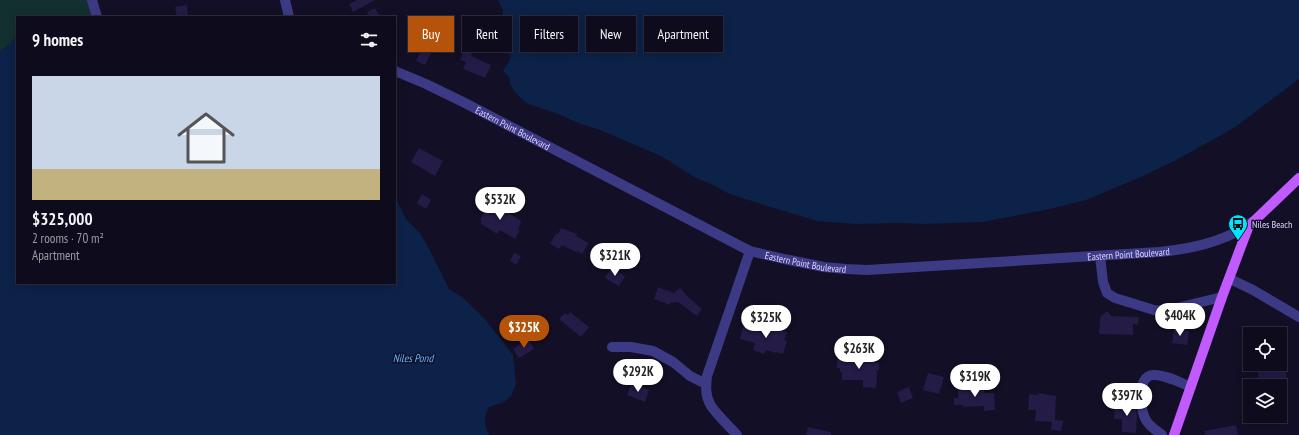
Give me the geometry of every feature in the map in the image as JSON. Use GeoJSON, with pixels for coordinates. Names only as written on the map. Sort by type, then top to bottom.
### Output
{"type":"FeatureCollection","features":[{"type":"Feature","properties":{"kind":"main road"},"geometry":{"type":"LineString","coordinates":[[1174,435],[1244,237],[1254,221],[1299,178]]}},
{"type":"Feature","properties":{"kind":"street"},"geometry":{"type":"LineString","coordinates":[[92,0],[97,16]]}},
{"type":"Feature","properties":{"kind":"street"},"geometry":{"type":"LineString","coordinates":[[285,0],[289,16]]}},
{"type":"Feature","properties":{"kind":"street","name":"Eastern Point Boulevard"},"geometry":{"type":"LineString","coordinates":[[396,71],[465,103],[750,251],[824,267],[866,270],[1159,252],[1186,249],[1225,237],[1244,228],[1254,221]]}},
{"type":"Feature","properties":{"kind":"street"},"geometry":{"type":"LineString","coordinates":[[737,435],[710,404],[706,390],[706,376],[747,264],[750,251]]}},
{"type":"Feature","properties":{"kind":"street"},"geometry":{"type":"LineString","coordinates":[[1100,256],[1103,282],[1107,293],[1115,298],[1154,310],[1164,311],[1222,297]]}},
{"type":"Feature","properties":{"kind":"street"},"geometry":{"type":"LineString","coordinates":[[1230,279],[1253,290],[1299,317]]}},
{"type":"Feature","properties":{"kind":"street"},"geometry":{"type":"LineString","coordinates":[[612,347],[631,346],[654,351],[672,362],[690,376],[706,384]]}},
{"type":"Feature","properties":{"kind":"street"},"geometry":{"type":"LineString","coordinates":[[1162,435],[1147,422],[1143,415],[1141,391],[1143,380],[1147,376],[1163,376],[1191,388]]}},
{"type":"Feature","properties":{"kind":"green space"},"geometry":{"type":"Polygon","coordinates":[[[0,0],[92,0],[96,16],[16,16],[15,37],[10,44],[0,51],[0,0]]]}},
{"type":"Feature","properties":{"kind":"water"},"geometry":{"type":"Polygon","coordinates":[[[498,0],[1299,0],[1299,79],[1234,128],[1176,160],[1143,176],[1086,200],[1050,209],[983,222],[855,224],[817,221],[725,192],[714,185],[696,178],[661,156],[600,130],[526,103],[514,91],[510,84],[509,77],[503,71],[511,58],[509,52],[512,52],[512,16],[502,16],[503,10],[498,0]]]}},
{"type":"Feature","properties":{"kind":"water","name":"Niles Pond"},"geometry":{"type":"Polygon","coordinates":[[[16,35],[16,284],[396,284],[396,199],[406,219],[420,233],[449,289],[462,297],[484,318],[513,355],[516,384],[511,396],[504,402],[489,407],[485,421],[489,435],[0,435],[0,51],[8,46],[16,35]]]}},
{"type":"Feature","properties":{"kind":"building"},"geometry":{"type":"Polygon","coordinates":[[[357,0],[375,0],[353,12],[349,4],[357,0]]]}},
{"type":"Feature","properties":{"kind":"building"},"geometry":{"type":"Polygon","coordinates":[[[187,5],[188,15],[177,16],[175,7],[187,5]]]}},
{"type":"Feature","properties":{"kind":"building"},"geometry":{"type":"Polygon","coordinates":[[[375,8],[379,16],[369,16],[367,12],[375,8]]]}},
{"type":"Feature","properties":{"kind":"building"},"geometry":{"type":"Polygon","coordinates":[[[420,52],[432,52],[425,65],[416,61],[420,52]]]}},
{"type":"Feature","properties":{"kind":"building"},"geometry":{"type":"Polygon","coordinates":[[[463,52],[473,52],[471,56],[491,65],[485,78],[463,69],[466,62],[460,60],[463,52]]]}},
{"type":"Feature","properties":{"kind":"building"},"geometry":{"type":"Polygon","coordinates":[[[419,148],[443,161],[435,176],[411,162],[419,148]]]}},
{"type":"Feature","properties":{"kind":"building"},"geometry":{"type":"Polygon","coordinates":[[[422,194],[431,200],[426,209],[417,203],[422,194]]]}},
{"type":"Feature","properties":{"kind":"building"},"geometry":{"type":"Polygon","coordinates":[[[490,201],[521,221],[518,229],[520,230],[515,239],[500,230],[497,234],[480,223],[482,221],[480,220],[484,211],[490,201]]]}},
{"type":"Feature","properties":{"kind":"building"},"geometry":{"type":"Polygon","coordinates":[[[561,228],[577,234],[576,236],[589,243],[582,254],[562,245],[559,249],[550,244],[556,233],[558,234],[561,228]]]}},
{"type":"Feature","properties":{"kind":"building"},"geometry":{"type":"Polygon","coordinates":[[[514,253],[521,256],[516,265],[510,261],[514,253]]]}},
{"type":"Feature","properties":{"kind":"building"},"geometry":{"type":"Polygon","coordinates":[[[611,268],[625,276],[619,286],[605,278],[611,268]]]}},
{"type":"Feature","properties":{"kind":"building"},"geometry":{"type":"Polygon","coordinates":[[[658,287],[674,293],[680,288],[702,309],[697,316],[678,302],[670,303],[670,305],[654,299],[658,287]]]}},
{"type":"Feature","properties":{"kind":"building"},"geometry":{"type":"Polygon","coordinates":[[[1107,311],[1111,316],[1139,317],[1138,325],[1133,324],[1133,335],[1099,334],[1100,317],[1107,311]]]}},
{"type":"Feature","properties":{"kind":"building"},"geometry":{"type":"Polygon","coordinates":[[[570,312],[589,327],[581,337],[559,319],[565,313],[568,315],[570,312]]]}},
{"type":"Feature","properties":{"kind":"building"},"geometry":{"type":"Polygon","coordinates":[[[764,325],[787,332],[784,340],[787,341],[783,354],[766,350],[764,354],[753,350],[755,343],[740,339],[743,326],[761,332],[764,325]]]}},
{"type":"Feature","properties":{"kind":"building"},"geometry":{"type":"Polygon","coordinates":[[[1174,329],[1189,331],[1187,345],[1172,343],[1174,329]]]}},
{"type":"Feature","properties":{"kind":"building"},"geometry":{"type":"Polygon","coordinates":[[[528,339],[534,349],[519,358],[513,349],[528,339]]]}},
{"type":"Feature","properties":{"kind":"building"},"geometry":{"type":"Polygon","coordinates":[[[854,355],[863,355],[863,360],[875,360],[874,363],[879,363],[876,388],[863,387],[863,380],[842,380],[842,372],[840,372],[840,368],[837,368],[837,360],[843,360],[843,358],[854,359],[854,355]]]}},
{"type":"Feature","properties":{"kind":"building"},"geometry":{"type":"Polygon","coordinates":[[[1258,371],[1286,371],[1287,379],[1259,379],[1258,371]]]}},
{"type":"Feature","properties":{"kind":"building"},"geometry":{"type":"Polygon","coordinates":[[[928,373],[944,377],[939,394],[923,390],[928,373]]]}},
{"type":"Feature","properties":{"kind":"building"},"geometry":{"type":"Polygon","coordinates":[[[631,384],[649,390],[645,402],[627,395],[631,384]]]}},
{"type":"Feature","properties":{"kind":"building"},"geometry":{"type":"Polygon","coordinates":[[[909,387],[913,398],[901,403],[897,392],[909,387]]]}},
{"type":"Feature","properties":{"kind":"building"},"geometry":{"type":"Polygon","coordinates":[[[984,387],[984,393],[994,393],[995,410],[984,411],[984,406],[963,407],[963,405],[954,405],[954,398],[958,398],[958,388],[984,387]]]}},
{"type":"Feature","properties":{"kind":"building"},"geometry":{"type":"Polygon","coordinates":[[[1038,393],[1056,396],[1055,420],[1063,421],[1061,431],[1051,430],[1052,422],[1035,421],[1036,410],[1028,410],[1029,394],[1038,395],[1038,393]]]}},
{"type":"Feature","properties":{"kind":"building"},"geometry":{"type":"Polygon","coordinates":[[[1115,403],[1135,404],[1137,416],[1136,433],[1122,432],[1122,419],[1114,419],[1115,403]]]}},
{"type":"Feature","properties":{"kind":"building"},"geometry":{"type":"Polygon","coordinates":[[[1236,425],[1238,435],[1205,435],[1204,431],[1236,425]]]}},
{"type":"Feature","properties":{"kind":"building"},"geometry":{"type":"Polygon","coordinates":[[[808,427],[831,432],[831,435],[806,435],[808,427]]]}},
{"type":"Feature","properties":{"kind":"place","name":"Niles Beach"},"geometry":{"type":"Point","coordinates":[1238,241]}}]}
